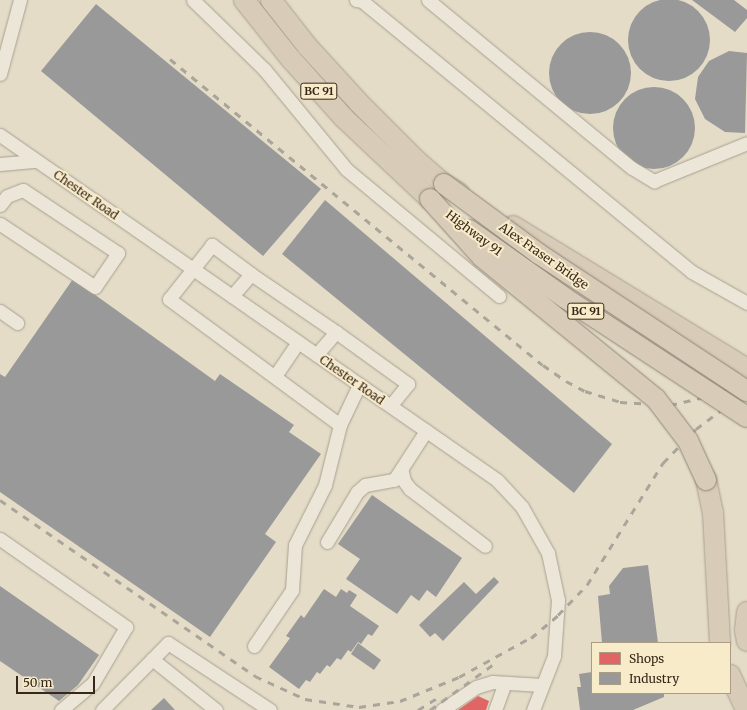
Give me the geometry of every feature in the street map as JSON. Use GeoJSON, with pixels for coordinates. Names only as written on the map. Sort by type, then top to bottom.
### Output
{"type":"FeatureCollection","features":[{"type":"Feature","properties":{"kind":"highway","name":"Highway 91"},"geometry":{"type":"LineString","coordinates":[[244,0],[291,60],[344,118],[430,199],[527,272],[747,417]]}},
{"type":"Feature","properties":{"kind":"highway","name":"BC 91"},"geometry":{"type":"LineString","coordinates":[[270,0],[359,103],[444,184]]}},
{"type":"Feature","properties":{"kind":"highway"},"geometry":{"type":"LineString","coordinates":[[444,184],[747,369]]}},
{"type":"Feature","properties":{"kind":"highway","name":"Alex Fraser Bridge"},"geometry":{"type":"LineString","coordinates":[[444,184],[539,254],[747,391]]}},
{"type":"Feature","properties":{"kind":"highway"},"geometry":{"type":"LineString","coordinates":[[430,199],[482,257],[656,399],[688,441],[706,480],[713,514],[720,642]]}},
{"type":"Feature","properties":{"kind":"highway"},"geometry":{"type":"LineString","coordinates":[[747,612],[747,641]]}},
{"type":"Feature","properties":{"kind":"highway"},"geometry":{"type":"LineString","coordinates":[[731,677],[746,710]]}},
{"type":"Feature","properties":{"kind":"street"},"geometry":{"type":"LineString","coordinates":[[0,74],[20,0]]}},
{"type":"Feature","properties":{"kind":"street"},"geometry":{"type":"LineString","coordinates":[[193,0],[264,69],[346,169],[499,296]]}},
{"type":"Feature","properties":{"kind":"street"},"geometry":{"type":"LineString","coordinates":[[356,0],[362,2],[692,272],[747,303]]}},
{"type":"Feature","properties":{"kind":"street"},"geometry":{"type":"LineString","coordinates":[[428,0],[632,168],[654,181],[747,143]]}},
{"type":"Feature","properties":{"kind":"street","name":"Chester Road"},"geometry":{"type":"LineString","coordinates":[[0,136],[497,480],[522,507],[548,553],[558,600],[554,656],[533,710]]}},
{"type":"Feature","properties":{"kind":"street"},"geometry":{"type":"LineString","coordinates":[[0,164],[36,161]]}},
{"type":"Feature","properties":{"kind":"street"},"geometry":{"type":"LineString","coordinates":[[0,205],[7,196],[23,190],[118,253],[95,287],[0,224]]}},
{"type":"Feature","properties":{"kind":"street"},"geometry":{"type":"LineString","coordinates":[[340,425],[169,299],[192,268],[212,245],[408,384],[390,406]]}},
{"type":"Feature","properties":{"kind":"street"},"geometry":{"type":"LineString","coordinates":[[232,296],[251,274]]}},
{"type":"Feature","properties":{"kind":"street"},"geometry":{"type":"LineString","coordinates":[[0,311],[17,323]]}},
{"type":"Feature","properties":{"kind":"street"},"geometry":{"type":"LineString","coordinates":[[316,354],[336,332]]}},
{"type":"Feature","properties":{"kind":"street"},"geometry":{"type":"LineString","coordinates":[[275,376],[298,342]]}},
{"type":"Feature","properties":{"kind":"street"},"geometry":{"type":"LineString","coordinates":[[254,646],[292,590],[295,545],[326,484],[340,425],[359,384]]}},
{"type":"Feature","properties":{"kind":"street"},"geometry":{"type":"LineString","coordinates":[[327,542],[361,487],[394,480],[402,472],[426,431]]}},
{"type":"Feature","properties":{"kind":"street"},"geometry":{"type":"LineString","coordinates":[[402,472],[404,481],[414,492],[485,546]]}},
{"type":"Feature","properties":{"kind":"street"},"geometry":{"type":"LineString","coordinates":[[0,539],[126,627],[93,683],[61,710]]}},
{"type":"Feature","properties":{"kind":"street"},"geometry":{"type":"LineString","coordinates":[[102,710],[168,643],[270,710]]}},
{"type":"Feature","properties":{"kind":"street"},"geometry":{"type":"LineString","coordinates":[[152,659],[216,710]]}},
{"type":"Feature","properties":{"kind":"street"},"geometry":{"type":"LineString","coordinates":[[442,710],[476,687],[492,682],[542,685]]}},
{"type":"Feature","properties":{"kind":"street"},"geometry":{"type":"LineString","coordinates":[[495,710],[505,683]]}},
{"type":"Feature","properties":{"kind":"building: Shops"},"geometry":{"type":"Polygon","coordinates":[[[478,696],[489,701],[486,710],[458,710],[478,696]]]}},
{"type":"Feature","properties":{"kind":"building: Industry"},"geometry":{"type":"Polygon","coordinates":[[[669,-1],[685,2],[698,11],[707,24],[710,40],[707,56],[698,69],[685,78],[669,81],[653,78],[640,69],[631,56],[628,40],[631,24],[640,11],[653,2],[669,-1]]]}},
{"type":"Feature","properties":{"kind":"building: Industry"},"geometry":{"type":"Polygon","coordinates":[[[692,0],[734,0],[747,10],[747,18],[735,32],[692,0]]]}},
{"type":"Feature","properties":{"kind":"building: Industry"},"geometry":{"type":"Polygon","coordinates":[[[96,4],[321,189],[263,256],[41,71],[96,4]]]}},
{"type":"Feature","properties":{"kind":"building: Industry"},"geometry":{"type":"Polygon","coordinates":[[[590,32],[606,35],[619,44],[628,57],[631,73],[628,89],[619,102],[606,111],[590,114],[574,111],[561,102],[552,89],[549,73],[552,57],[561,44],[574,35],[590,32]]]}},
{"type":"Feature","properties":{"kind":"building: Industry"},"geometry":{"type":"Polygon","coordinates":[[[729,51],[747,53],[745,133],[725,132],[705,119],[695,99],[698,77],[709,61],[729,51]]]}},
{"type":"Feature","properties":{"kind":"building: Industry"},"geometry":{"type":"Polygon","coordinates":[[[654,87],[670,90],[683,99],[692,112],[695,128],[692,144],[683,157],[670,166],[654,169],[638,166],[625,157],[616,144],[613,128],[616,112],[625,99],[638,90],[654,87]]]}},
{"type":"Feature","properties":{"kind":"building: Industry"},"geometry":{"type":"Polygon","coordinates":[[[325,200],[612,444],[574,493],[282,254],[325,200]]]}},
{"type":"Feature","properties":{"kind":"building: Industry"},"geometry":{"type":"Polygon","coordinates":[[[73,279],[215,381],[220,374],[294,425],[289,432],[321,454],[265,534],[276,542],[210,637],[0,492],[0,374],[5,377],[73,279]]]}},
{"type":"Feature","properties":{"kind":"building: Industry"},"geometry":{"type":"Polygon","coordinates":[[[372,495],[462,558],[436,597],[427,590],[419,601],[411,595],[397,614],[346,579],[360,559],[338,544],[372,495]]]}},
{"type":"Feature","properties":{"kind":"building: Industry"},"geometry":{"type":"Polygon","coordinates":[[[648,565],[658,642],[602,642],[598,596],[610,594],[609,586],[623,568],[648,565]]]}},
{"type":"Feature","properties":{"kind":"building: Industry"},"geometry":{"type":"Polygon","coordinates":[[[494,577],[499,582],[443,641],[435,633],[430,637],[419,625],[464,582],[476,594],[494,577]]]}},
{"type":"Feature","properties":{"kind":"building: Industry"},"geometry":{"type":"Polygon","coordinates":[[[0,586],[99,655],[78,685],[59,701],[0,661],[0,586]]]}},
{"type":"Feature","properties":{"kind":"building: Industry"},"geometry":{"type":"Polygon","coordinates":[[[324,589],[336,597],[341,589],[347,593],[349,590],[357,595],[350,606],[379,626],[372,636],[368,634],[361,644],[358,642],[351,652],[348,650],[341,660],[337,658],[330,667],[327,665],[320,674],[317,672],[310,682],[306,680],[299,689],[269,667],[290,638],[286,636],[301,615],[304,618],[324,589]]]}},
{"type":"Feature","properties":{"kind":"building: Industry"},"geometry":{"type":"Polygon","coordinates":[[[358,643],[381,660],[374,670],[351,654],[358,643]]]}},
{"type":"Feature","properties":{"kind":"building: Industry"},"geometry":{"type":"Polygon","coordinates":[[[591,672],[591,694],[664,694],[664,697],[633,710],[580,710],[577,687],[581,687],[579,674],[591,672]]]}},
{"type":"Feature","properties":{"kind":"building: Industry"},"geometry":{"type":"Polygon","coordinates":[[[164,698],[175,710],[151,710],[164,698]]]}},
{"type":"Feature","properties":{"kind":"railway"},"geometry":{"type":"LineString","coordinates":[[170,59],[543,365],[566,381],[585,391],[620,402],[670,405],[709,396],[747,380]]}},
{"type":"Feature","properties":{"kind":"railway"},"geometry":{"type":"LineString","coordinates":[[531,638],[558,615],[587,585],[663,463],[696,429],[747,391]]}},
{"type":"Feature","properties":{"kind":"railway"},"geometry":{"type":"LineString","coordinates":[[0,500],[255,676],[305,699],[359,707],[400,701],[459,677],[535,635]]}},
{"type":"Feature","properties":{"kind":"railway"},"geometry":{"type":"LineString","coordinates":[[430,710],[498,661]]}},
{"type":"Feature","properties":{"kind":"railway"},"geometry":{"type":"LineString","coordinates":[[418,710],[437,698]]}}]}
